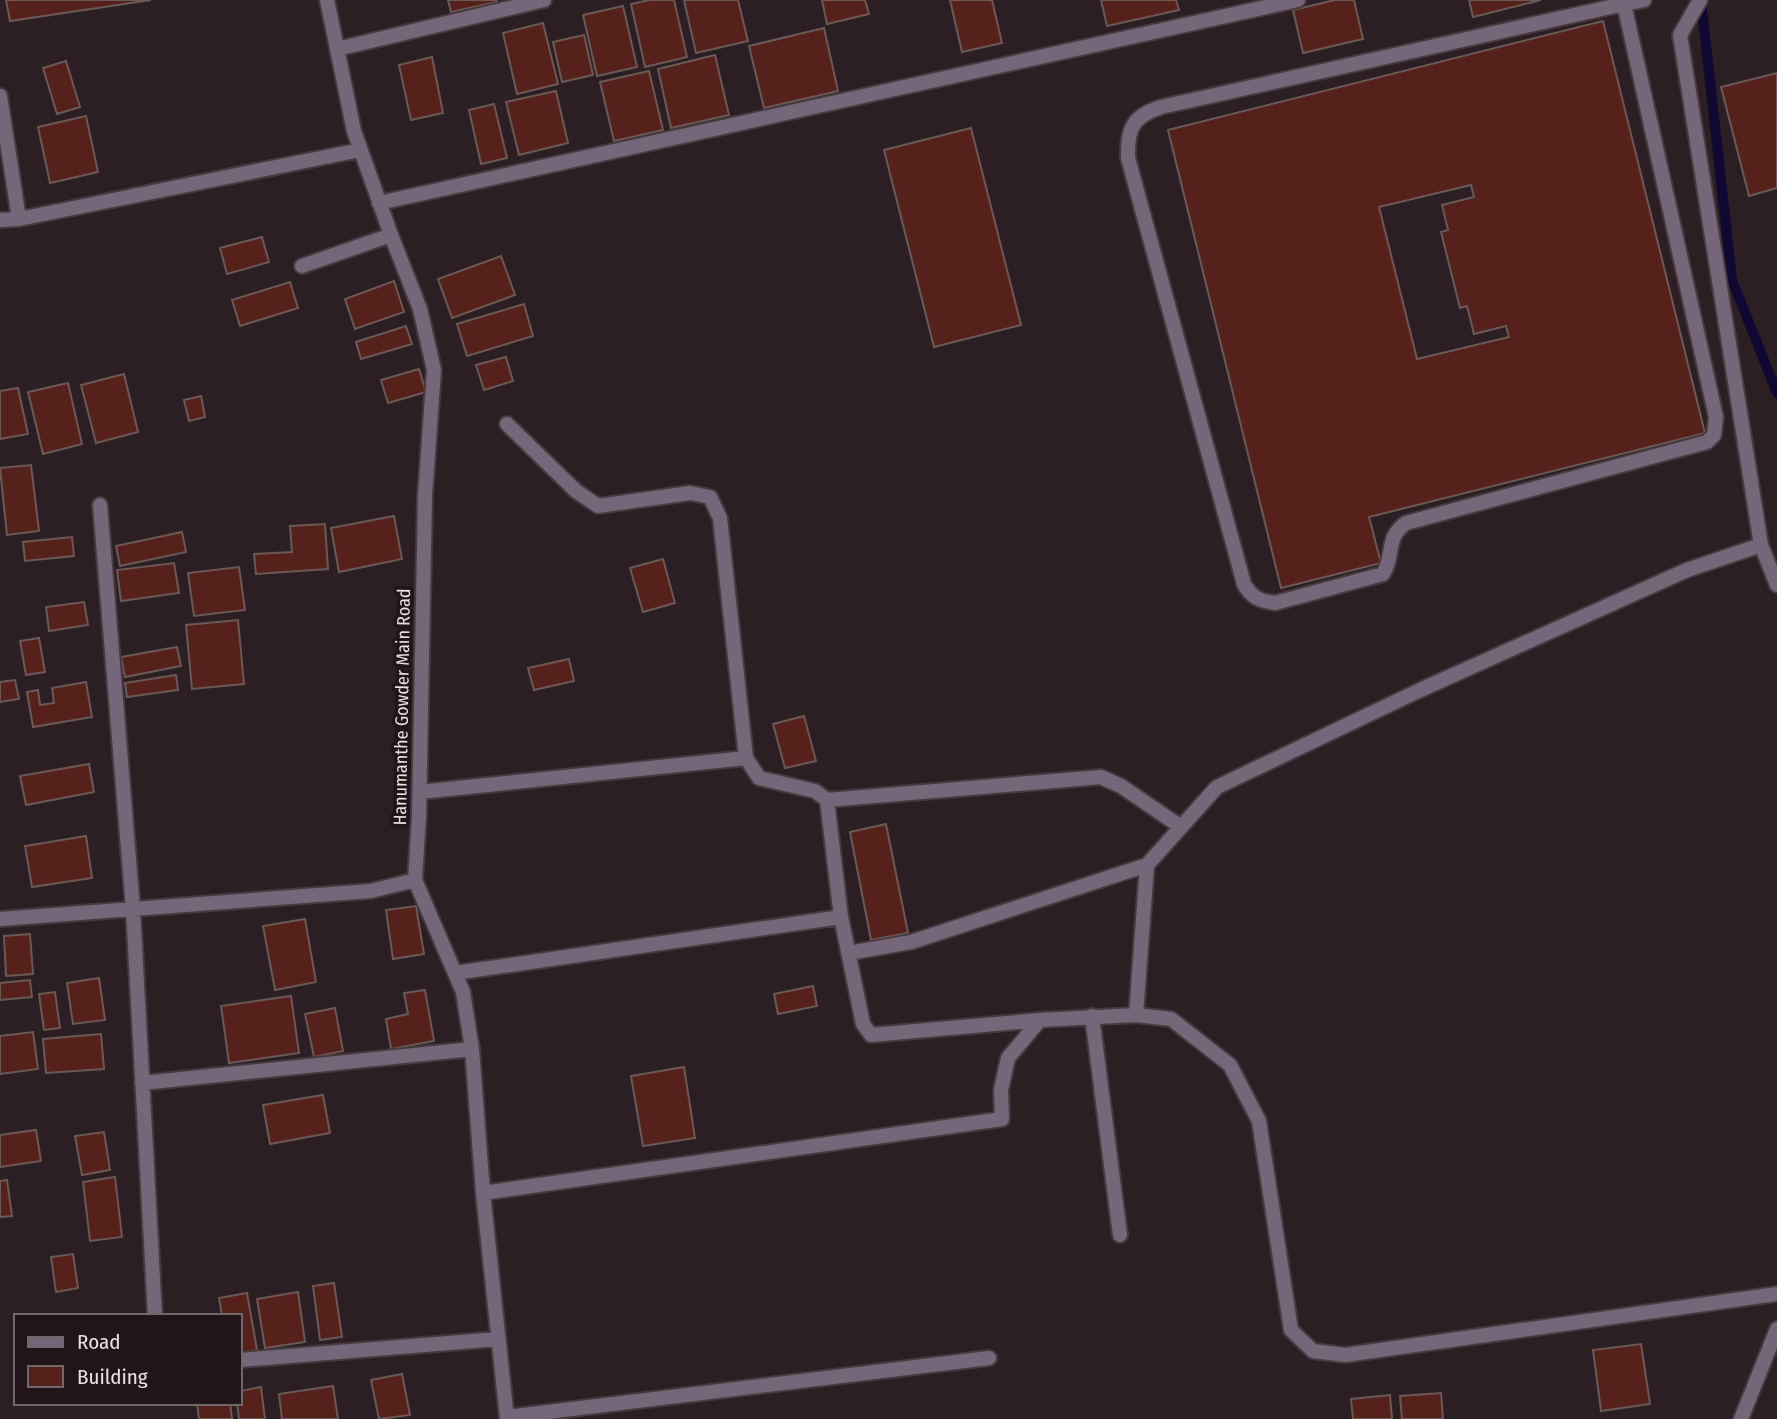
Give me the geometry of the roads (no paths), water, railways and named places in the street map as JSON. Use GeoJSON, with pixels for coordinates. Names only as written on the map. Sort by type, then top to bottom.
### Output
{"type":"FeatureCollection","features":[{"type":"Feature","properties":{"kind":"street","name":"Hanumanthe Gowder Main Road"},"geometry":{"type":"LineString","coordinates":[[327,0],[360,150],[420,309],[434,370],[425,495],[420,792],[415,880],[463,992],[472,1049],[483,1193],[507,1418]]}},
{"type":"Feature","properties":{"kind":"street"},"geometry":{"type":"LineString","coordinates":[[337,49],[544,0]]}},
{"type":"Feature","properties":{"kind":"street"},"geometry":{"type":"LineString","coordinates":[[379,203],[1298,0]]}},
{"type":"Feature","properties":{"kind":"street"},"geometry":{"type":"LineString","coordinates":[[1624,4],[1716,417],[1714,435],[1707,442],[1406,523],[1392,538],[1389,564],[1383,574],[1275,603],[1251,596],[1244,584],[1128,158],[1127,141],[1133,124],[1144,113],[1161,107],[1624,4],[1644,0]]}},
{"type":"Feature","properties":{"kind":"street"},"geometry":{"type":"LineString","coordinates":[[1700,0],[1680,35],[1761,545],[1777,585]]}},
{"type":"Feature","properties":{"kind":"street"},"geometry":{"type":"LineString","coordinates":[[0,96],[19,219]]}},
{"type":"Feature","properties":{"kind":"street"},"geometry":{"type":"LineString","coordinates":[[0,220],[19,219],[360,150]]}},
{"type":"Feature","properties":{"kind":"street"},"geometry":{"type":"LineString","coordinates":[[302,266],[391,236]]}},
{"type":"Feature","properties":{"kind":"street"},"geometry":{"type":"LineString","coordinates":[[507,424],[576,491],[598,506],[690,493],[710,497],[720,518],[746,758],[759,778],[815,791],[827,800],[1101,776],[1121,786],[1181,827]]}},
{"type":"Feature","properties":{"kind":"street"},"geometry":{"type":"LineString","coordinates":[[100,505],[132,909],[155,1314]]}},
{"type":"Feature","properties":{"kind":"street"},"geometry":{"type":"LineString","coordinates":[[849,953],[911,942],[1147,864],[1217,787],[1418,691],[1674,576],[1761,545]]}},
{"type":"Feature","properties":{"kind":"street"},"geometry":{"type":"LineString","coordinates":[[420,792],[746,758]]}},
{"type":"Feature","properties":{"kind":"street"},"geometry":{"type":"LineString","coordinates":[[827,800],[841,916],[863,1024],[872,1035],[1092,1016],[1136,1015],[1171,1019],[1230,1065],[1259,1121],[1291,1330],[1313,1351],[1345,1355],[1777,1294]]}},
{"type":"Feature","properties":{"kind":"street"},"geometry":{"type":"LineString","coordinates":[[1136,1015],[1147,864]]}},
{"type":"Feature","properties":{"kind":"street"},"geometry":{"type":"LineString","coordinates":[[0,919],[371,891],[415,880]]}},
{"type":"Feature","properties":{"kind":"street"},"geometry":{"type":"LineString","coordinates":[[455,972],[841,916]]}},
{"type":"Feature","properties":{"kind":"street"},"geometry":{"type":"LineString","coordinates":[[1092,1016],[1120,1235]]}},
{"type":"Feature","properties":{"kind":"street"},"geometry":{"type":"LineString","coordinates":[[483,1193],[1002,1119],[1001,1090],[1008,1058],[1040,1020]]}},
{"type":"Feature","properties":{"kind":"street"},"geometry":{"type":"LineString","coordinates":[[142,1083],[472,1049]]}},
{"type":"Feature","properties":{"kind":"street"},"geometry":{"type":"LineString","coordinates":[[1741,1419],[1777,1329]]}},
{"type":"Feature","properties":{"kind":"street"},"geometry":{"type":"LineString","coordinates":[[242,1360],[498,1339]]}},
{"type":"Feature","properties":{"kind":"street"},"geometry":{"type":"LineString","coordinates":[[507,1418],[989,1358]]}},
{"type":"Feature","properties":{"kind":"waterway"},"geometry":{"type":"LineString","coordinates":[[1701,0],[1732,280],[1777,393]]}}]}
